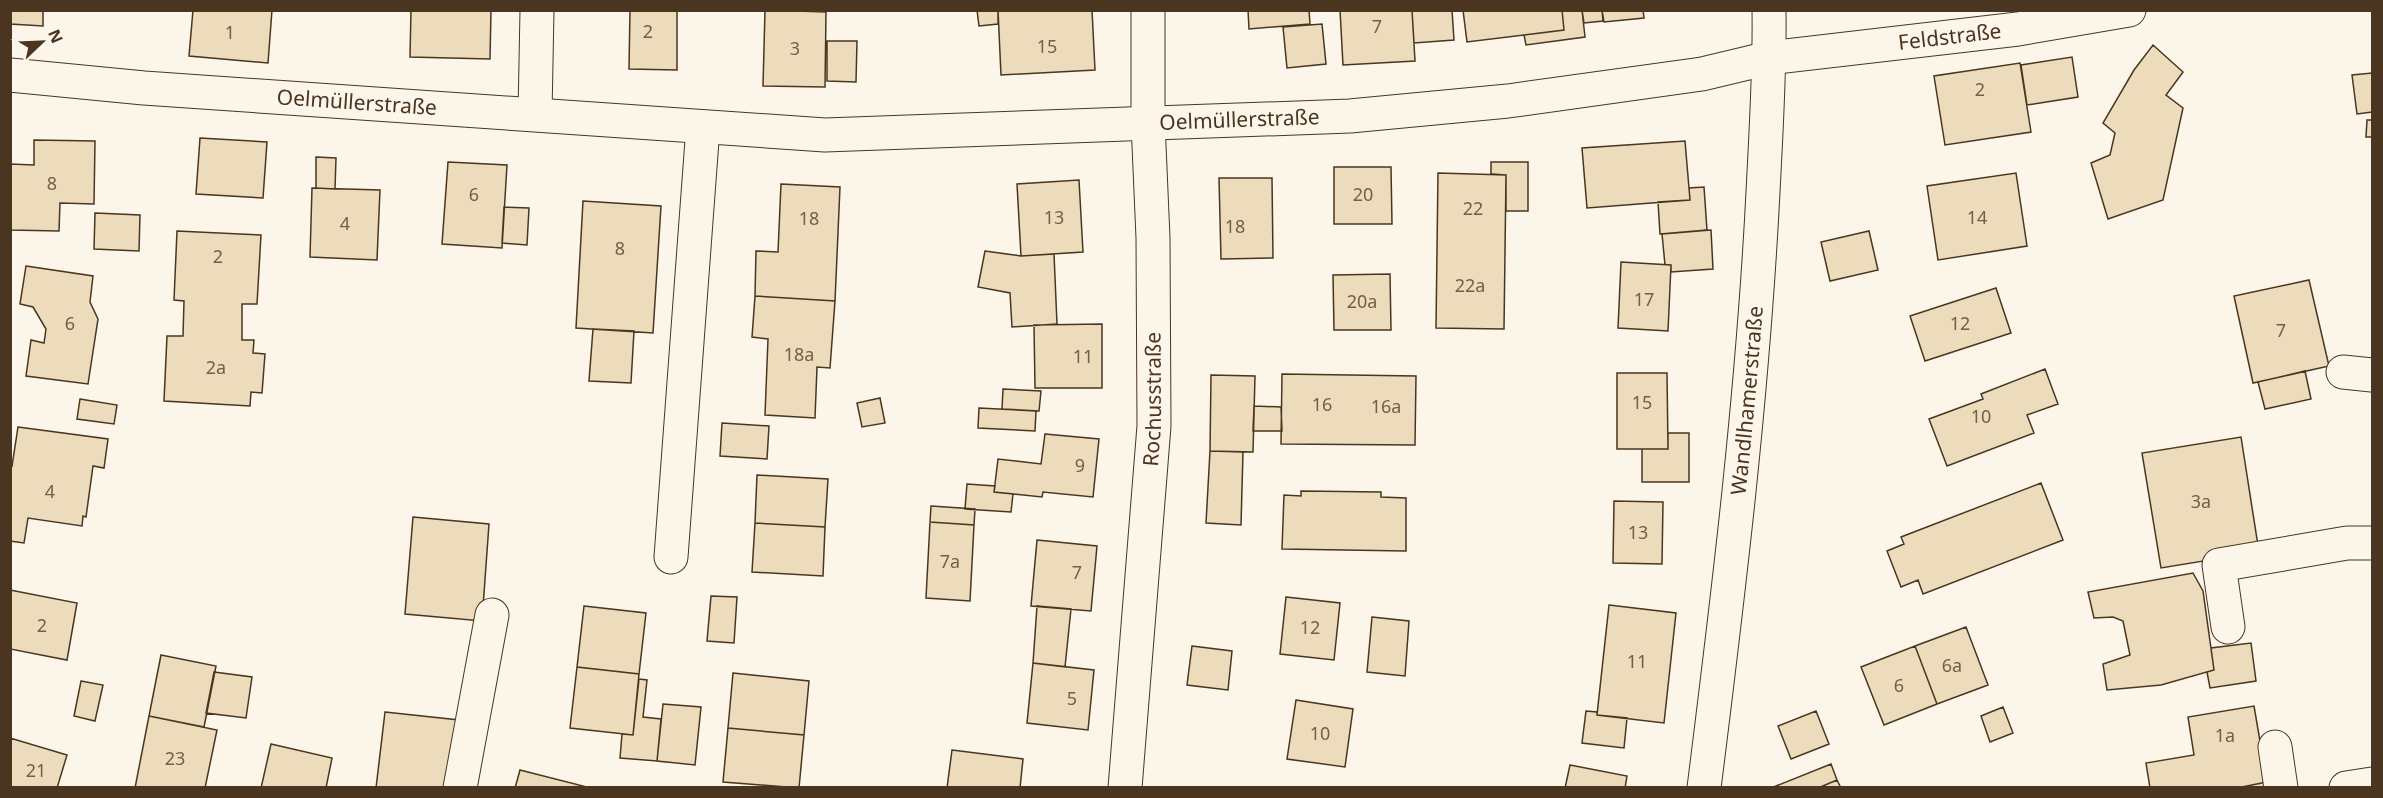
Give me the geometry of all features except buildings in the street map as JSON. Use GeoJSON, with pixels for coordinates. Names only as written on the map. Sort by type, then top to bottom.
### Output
{"type":"FeatureCollection","features":[{"type":"Feature","properties":{"kind":"street"},"geometry":{"type":"LineString","coordinates":[[535,114],[537,10]]}},
{"type":"Feature","properties":{"kind":"street","name":"Rochusstraße"},"geometry":{"type":"LineString","coordinates":[[1125,788],[1154,426],[1148,10]]}},
{"type":"Feature","properties":{"kind":"street","name":"Wandlhamerstraße"},"geometry":{"type":"LineString","coordinates":[[1704,788],[1746,439],[1760,252],[1769,10]]}},
{"type":"Feature","properties":{"kind":"street","name":"Feldstraße"},"geometry":{"type":"LineString","coordinates":[[1769,58],[2018,29],[2129,10]]}},
{"type":"Feature","properties":{"kind":"street","name":"Oelmüllerstraße"},"geometry":{"type":"LineString","coordinates":[[10,75],[144,88],[825,135],[1350,116],[1508,101],[1702,74],[1769,58]]}},
{"type":"Feature","properties":{"kind":"street"},"geometry":{"type":"LineString","coordinates":[[671,557],[703,127]]}},
{"type":"Feature","properties":{"kind":"street"},"geometry":{"type":"LineString","coordinates":[[2228,627],[2219,565],[2347,543],[2373,543]]}},
{"type":"Feature","properties":{"kind":"street"},"geometry":{"type":"LineString","coordinates":[[460,788],[492,615]]}},
{"type":"Feature","properties":{"kind":"street"},"geometry":{"type":"LineString","coordinates":[[2275,747],[2281,788]]}},
{"type":"Feature","properties":{"kind":"street"},"geometry":{"type":"LineString","coordinates":[[2346,788],[2373,784]]}}]}
